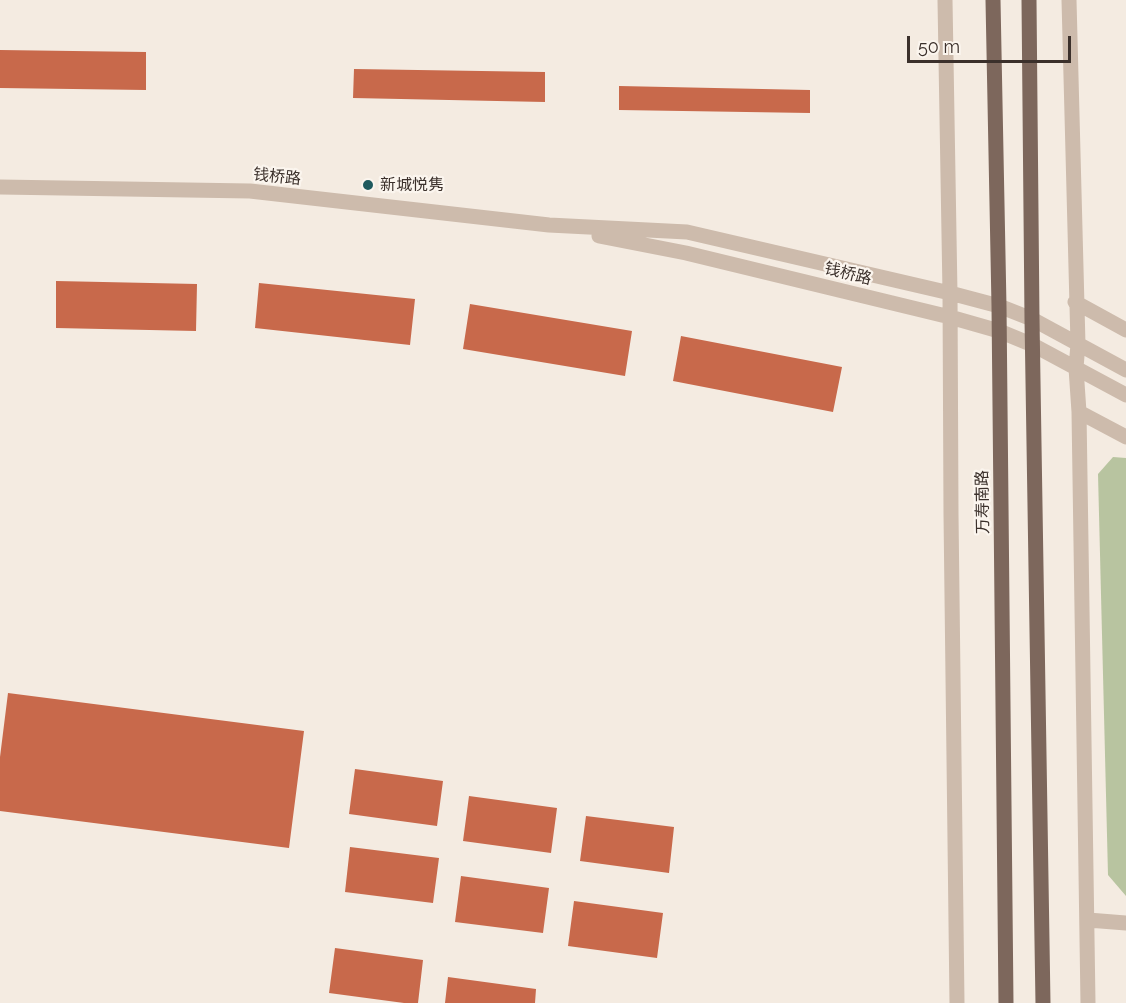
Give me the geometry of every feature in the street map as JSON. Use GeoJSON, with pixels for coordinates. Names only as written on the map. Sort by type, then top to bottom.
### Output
{"type":"FeatureCollection","features":[{"type":"Feature","properties":{"kind":"main road","name":"万寿南路"},"geometry":{"type":"LineString","coordinates":[[993,0],[999,306],[1006,1003]]}},
{"type":"Feature","properties":{"kind":"main road"},"geometry":{"type":"LineString","coordinates":[[1029,0],[1042,1003]]}},
{"type":"Feature","properties":{"kind":"street"},"geometry":{"type":"LineString","coordinates":[[945,0],[957,1003]]}},
{"type":"Feature","properties":{"kind":"street"},"geometry":{"type":"LineString","coordinates":[[1069,0],[1075,302],[1078,344],[1076,368],[1080,412],[1088,1003]]}},
{"type":"Feature","properties":{"kind":"street","name":"钱桥路"},"geometry":{"type":"LineString","coordinates":[[0,187],[250,191],[549,225],[687,232],[999,306],[1032,319],[1126,370]]}},
{"type":"Feature","properties":{"kind":"street","name":"钱桥路"},"geometry":{"type":"LineString","coordinates":[[549,225],[686,253],[999,331],[1033,345],[1126,395]]}},
{"type":"Feature","properties":{"kind":"street"},"geometry":{"type":"LineString","coordinates":[[1075,302],[1126,330]]}},
{"type":"Feature","properties":{"kind":"street"},"geometry":{"type":"LineString","coordinates":[[1080,412],[1126,437]]}},
{"type":"Feature","properties":{"kind":"street"},"geometry":{"type":"LineString","coordinates":[[1088,920],[1126,923]]}},
{"type":"Feature","properties":{"kind":"green space"},"geometry":{"type":"Polygon","coordinates":[[[1113,457],[1126,458],[1126,896],[1108,875],[1098,474],[1113,457]]]}},
{"type":"Feature","properties":{"kind":"building"},"geometry":{"type":"Polygon","coordinates":[[[0,50],[146,52],[146,90],[0,88],[0,50]]]}},
{"type":"Feature","properties":{"kind":"building"},"geometry":{"type":"Polygon","coordinates":[[[354,69],[545,72],[545,102],[353,98],[354,69]]]}},
{"type":"Feature","properties":{"kind":"building"},"geometry":{"type":"Polygon","coordinates":[[[619,86],[810,90],[810,113],[619,110],[619,86]]]}},
{"type":"Feature","properties":{"kind":"building"},"geometry":{"type":"Polygon","coordinates":[[[56,281],[197,284],[196,331],[56,328],[56,281]]]}},
{"type":"Feature","properties":{"kind":"building"},"geometry":{"type":"Polygon","coordinates":[[[259,283],[415,299],[410,345],[255,328],[259,283]]]}},
{"type":"Feature","properties":{"kind":"building"},"geometry":{"type":"Polygon","coordinates":[[[470,304],[632,331],[625,376],[463,349],[470,304]]]}},
{"type":"Feature","properties":{"kind":"building"},"geometry":{"type":"Polygon","coordinates":[[[681,336],[842,367],[833,412],[673,381],[681,336]]]}},
{"type":"Feature","properties":{"kind":"building"},"geometry":{"type":"Polygon","coordinates":[[[8,693],[304,731],[289,848],[0,811],[0,757],[8,693]]]}},
{"type":"Feature","properties":{"kind":"building"},"geometry":{"type":"Polygon","coordinates":[[[355,769],[443,781],[437,826],[349,814],[355,769]]]}},
{"type":"Feature","properties":{"kind":"building"},"geometry":{"type":"Polygon","coordinates":[[[469,796],[557,808],[551,853],[463,841],[469,796]]]}},
{"type":"Feature","properties":{"kind":"building"},"geometry":{"type":"Polygon","coordinates":[[[586,816],[674,827],[669,873],[580,861],[586,816]]]}},
{"type":"Feature","properties":{"kind":"building"},"geometry":{"type":"Polygon","coordinates":[[[350,847],[439,858],[433,903],[345,892],[350,847]]]}},
{"type":"Feature","properties":{"kind":"building"},"geometry":{"type":"Polygon","coordinates":[[[461,876],[549,888],[543,933],[455,922],[461,876]]]}},
{"type":"Feature","properties":{"kind":"building"},"geometry":{"type":"Polygon","coordinates":[[[574,901],[663,913],[657,958],[568,946],[574,901]]]}},
{"type":"Feature","properties":{"kind":"building"},"geometry":{"type":"Polygon","coordinates":[[[335,948],[423,960],[418,1003],[329,993],[335,948]]]}},
{"type":"Feature","properties":{"kind":"building"},"geometry":{"type":"Polygon","coordinates":[[[448,977],[536,989],[535,1003],[445,1003],[448,977]]]}},
{"type":"Feature","properties":{"kind":"place","name":"新城悦隽"},"geometry":{"type":"Point","coordinates":[368,185]}}]}
